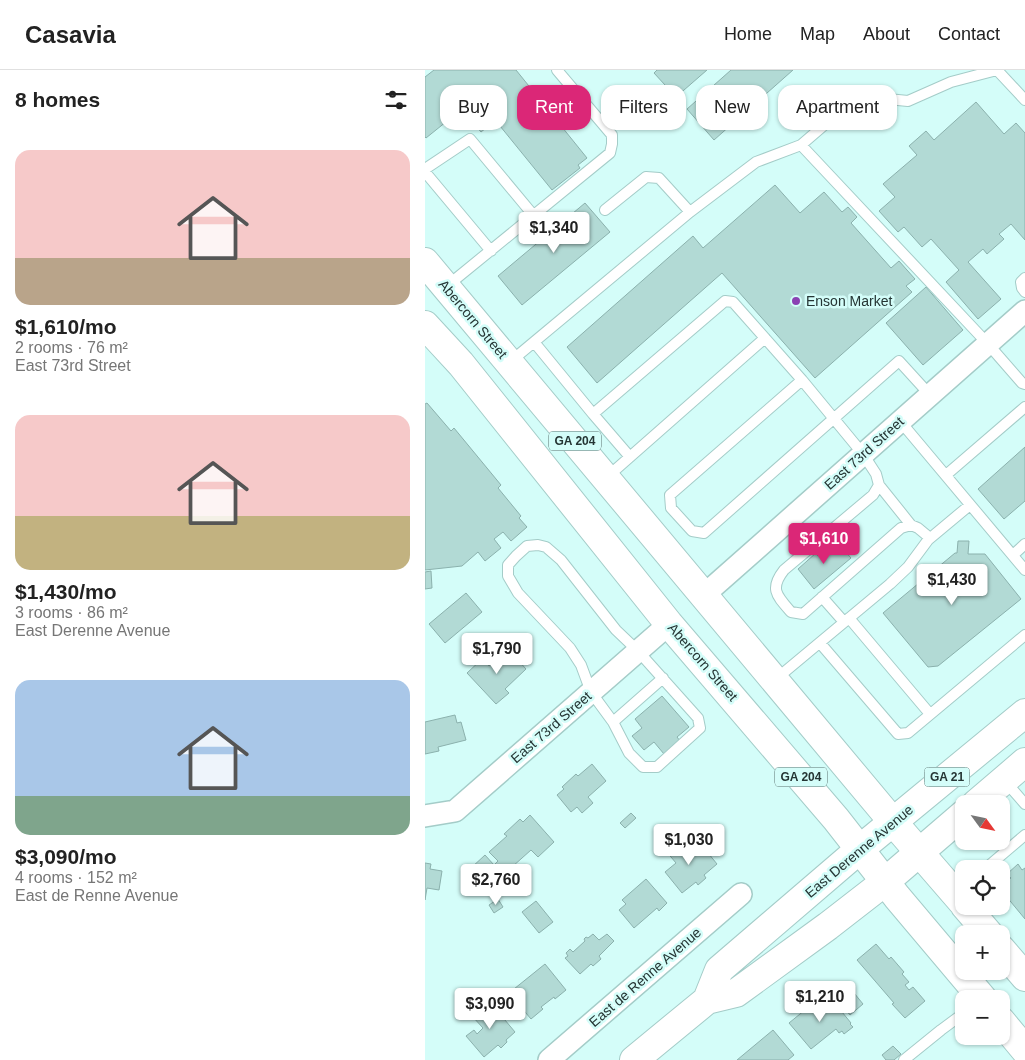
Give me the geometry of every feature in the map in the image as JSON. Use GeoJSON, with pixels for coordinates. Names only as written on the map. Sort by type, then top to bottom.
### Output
{"type":"FeatureCollection","features":[{"type":"Feature","properties":{"kind":"main road","name":"Abercorn Street"},"geometry":{"type":"LineString","coordinates":[[425,262],[893,822],[955,893]]}},
{"type":"Feature","properties":{"kind":"main road","name":"Abercorn Street"},"geometry":{"type":"LineString","coordinates":[[434,339],[461,364],[669,624],[836,818],[976,990]]}},
{"type":"Feature","properties":{"kind":"main road"},"geometry":{"type":"LineString","coordinates":[[461,364],[485,370],[499,371],[509,363]]}},
{"type":"Feature","properties":{"kind":"main road","name":"East Derenne Avenue"},"geometry":{"type":"LineString","coordinates":[[707,1000],[719,970],[860,849],[1025,713]]}},
{"type":"Feature","properties":{"kind":"main road","name":"GA 21"},"geometry":{"type":"LineString","coordinates":[[986,795],[1025,762]]}},
{"type":"Feature","properties":{"kind":"main road","name":"East Derenne Avenue"},"geometry":{"type":"LineString","coordinates":[[635,1060],[707,1000],[736,993],[886,881],[955,822]]}},
{"type":"Feature","properties":{"kind":"main road","name":"Abercorn Street"},"geometry":{"type":"LineString","coordinates":[[973,915],[982,925]]}},
{"type":"Feature","properties":{"kind":"main road"},"geometry":{"type":"LineString","coordinates":[[1010,960],[1025,977]]}},
{"type":"Feature","properties":{"kind":"main road"},"geometry":{"type":"LineString","coordinates":[[1010,1032],[1025,1050]]}},
{"type":"Feature","properties":{"kind":"street","name":"East 73rd Street"},"geometry":{"type":"LineString","coordinates":[[704,595],[1025,311]]}},
{"type":"Feature","properties":{"kind":"street","name":"East 73rd Street"},"geometry":{"type":"LineString","coordinates":[[425,816],[455,810],[669,624]]}},
{"type":"Feature","properties":{"kind":"street","name":"East de Renne Avenue"},"geometry":{"type":"LineString","coordinates":[[549,1060],[741,894]]}},
{"type":"Feature","properties":{"kind":"lane"},"geometry":{"type":"LineString","coordinates":[[446,287],[610,153],[613,144],[612,135],[557,70]]}},
{"type":"Feature","properties":{"kind":"lane"},"geometry":{"type":"LineString","coordinates":[[509,363],[690,212],[756,162],[801,145],[858,96],[909,101],[951,82],[997,70],[1025,100]]}},
{"type":"Feature","properties":{"kind":"lane"},"geometry":{"type":"LineString","coordinates":[[491,250],[425,171],[470,139],[534,216]]}},
{"type":"Feature","properties":{"kind":"lane"},"geometry":{"type":"LineString","coordinates":[[801,145],[988,344],[1022,383],[1025,384]]}},
{"type":"Feature","properties":{"kind":"lane"},"geometry":{"type":"LineString","coordinates":[[605,210],[646,177],[659,178],[690,212]]}},
{"type":"Feature","properties":{"kind":"lane"},"geometry":{"type":"LineString","coordinates":[[1025,278],[1021,282],[1025,292]]}},
{"type":"Feature","properties":{"kind":"lane"},"geometry":{"type":"LineString","coordinates":[[593,414],[725,301],[733,302],[803,380],[863,454],[876,474],[879,485],[911,525],[930,538]]}},
{"type":"Feature","properties":{"kind":"lane"},"geometry":{"type":"LineString","coordinates":[[606,478],[765,338]]}},
{"type":"Feature","properties":{"kind":"lane"},"geometry":{"type":"LineString","coordinates":[[534,342],[630,457]]}},
{"type":"Feature","properties":{"kind":"lane"},"geometry":{"type":"LineString","coordinates":[[803,380],[670,495],[671,508],[692,532],[704,533],[899,360],[930,395]]}},
{"type":"Feature","properties":{"kind":"lane"},"geometry":{"type":"LineString","coordinates":[[946,475],[1025,407]]}},
{"type":"Feature","properties":{"kind":"lane"},"geometry":{"type":"LineString","coordinates":[[900,421],[1025,570]]}},
{"type":"Feature","properties":{"kind":"lane"},"geometry":{"type":"LineString","coordinates":[[879,485],[873,495],[784,570],[777,579],[775,589],[781,601],[791,612],[803,614],[901,528],[911,525]]}},
{"type":"Feature","properties":{"kind":"lane"},"geometry":{"type":"LineString","coordinates":[[775,680],[890,584],[908,567],[930,538],[971,505]]}},
{"type":"Feature","properties":{"kind":"lane"},"geometry":{"type":"LineString","coordinates":[[538,544],[546,547],[561,560],[616,630],[663,678],[698,718],[700,728],[657,768],[643,766],[629,753],[613,722],[591,692],[581,665],[570,648],[518,593],[508,576],[508,565],[527,546],[538,544]]}},
{"type":"Feature","properties":{"kind":"lane"},"geometry":{"type":"LineString","coordinates":[[1013,555],[1025,544]]}},
{"type":"Feature","properties":{"kind":"lane"},"geometry":{"type":"LineString","coordinates":[[822,597],[847,620],[930,714]]}},
{"type":"Feature","properties":{"kind":"lane"},"geometry":{"type":"LineString","coordinates":[[820,643],[898,734],[908,733],[1025,635]]}},
{"type":"Feature","properties":{"kind":"lane"},"geometry":{"type":"LineString","coordinates":[[613,722],[663,678]]}},
{"type":"Feature","properties":{"kind":"lane"},"geometry":{"type":"LineString","coordinates":[[1004,780],[1025,804]]}},
{"type":"Feature","properties":{"kind":"lane"},"geometry":{"type":"LineString","coordinates":[[996,860],[1025,835]]}},
{"type":"Feature","properties":{"kind":"lane"},"geometry":{"type":"LineString","coordinates":[[904,1060],[955,1020]]}},
{"type":"Feature","properties":{"kind":"building"},"geometry":{"type":"Polygon","coordinates":[[[434,70],[516,70],[528,85],[517,85],[517,130],[564,130],[587,158],[578,165],[580,168],[552,190],[503,130],[507,130],[507,85],[440,85],[440,127],[426,138],[425,77],[434,70]]]}},
{"type":"Feature","properties":{"kind":"building"},"geometry":{"type":"Polygon","coordinates":[[[657,70],[707,70],[686,88],[686,85],[665,85],[654,73],[657,70]]]}},
{"type":"Feature","properties":{"kind":"building"},"geometry":{"type":"Polygon","coordinates":[[[731,70],[793,70],[768,92],[768,85],[714,85],[731,70]]]}},
{"type":"Feature","properties":{"kind":"building"},"geometry":{"type":"Polygon","coordinates":[[[696,101],[696,119],[687,109],[696,101]]]}},
{"type":"Feature","properties":{"kind":"building"},"geometry":{"type":"Polygon","coordinates":[[[976,102],[1004,134],[1016,123],[1025,133],[1025,240],[1011,224],[999,234],[1004,239],[987,254],[983,249],[968,262],[1001,299],[978,319],[946,282],[959,270],[931,239],[922,247],[904,227],[898,232],[879,211],[895,197],[883,184],[917,155],[909,146],[926,131],[934,140],[976,102]]]}},
{"type":"Feature","properties":{"kind":"building"},"geometry":{"type":"Polygon","coordinates":[[[705,130],[725,130],[714,140],[705,130]]]}},
{"type":"Feature","properties":{"kind":"building"},"geometry":{"type":"Polygon","coordinates":[[[775,185],[800,213],[824,192],[842,212],[848,207],[857,217],[851,223],[891,268],[899,261],[915,279],[906,286],[912,292],[815,378],[722,273],[597,383],[567,347],[693,236],[703,248],[775,185]]]}},
{"type":"Feature","properties":{"kind":"building"},"geometry":{"type":"Polygon","coordinates":[[[585,203],[610,232],[522,305],[498,276],[585,203]]]}},
{"type":"Feature","properties":{"kind":"building"},"geometry":{"type":"Polygon","coordinates":[[[926,287],[963,330],[923,365],[886,323],[926,287]]]}},
{"type":"Feature","properties":{"kind":"building"},"geometry":{"type":"Polygon","coordinates":[[[427,403],[451,431],[454,428],[501,485],[498,488],[521,516],[519,518],[527,527],[511,541],[503,532],[494,539],[501,548],[485,561],[478,552],[462,566],[425,570],[425,404],[427,403]]]}},
{"type":"Feature","properties":{"kind":"building"},"geometry":{"type":"Polygon","coordinates":[[[1025,447],[1025,501],[1004,519],[978,489],[1025,447]]]}},
{"type":"Feature","properties":{"kind":"building"},"geometry":{"type":"Polygon","coordinates":[[[836,541],[851,558],[814,589],[798,569],[816,553],[818,556],[836,541]]]}},
{"type":"Feature","properties":{"kind":"building"},"geometry":{"type":"Polygon","coordinates":[[[958,541],[969,541],[968,554],[985,554],[1021,599],[938,666],[928,667],[883,613],[957,553],[958,541]]]}},
{"type":"Feature","properties":{"kind":"building"},"geometry":{"type":"Polygon","coordinates":[[[431,571],[432,588],[425,589],[425,572],[431,571]]]}},
{"type":"Feature","properties":{"kind":"building"},"geometry":{"type":"Polygon","coordinates":[[[466,593],[482,612],[445,643],[429,624],[466,593]]]}},
{"type":"Feature","properties":{"kind":"building"},"geometry":{"type":"Polygon","coordinates":[[[508,649],[526,669],[505,689],[509,693],[496,704],[467,673],[482,659],[489,666],[508,649]]]}},
{"type":"Feature","properties":{"kind":"building"},"geometry":{"type":"Polygon","coordinates":[[[662,696],[689,727],[677,737],[680,741],[664,754],[654,742],[644,750],[632,736],[642,728],[635,719],[662,696]]]}},
{"type":"Feature","properties":{"kind":"building"},"geometry":{"type":"Polygon","coordinates":[[[455,715],[457,723],[461,722],[466,740],[438,747],[439,751],[425,754],[425,722],[455,715]]]}},
{"type":"Feature","properties":{"kind":"building"},"geometry":{"type":"Polygon","coordinates":[[[592,764],[606,781],[588,797],[593,803],[582,813],[577,807],[571,812],[557,795],[564,789],[562,787],[576,774],[578,776],[592,764]]]}},
{"type":"Feature","properties":{"kind":"building"},"geometry":{"type":"Polygon","coordinates":[[[631,813],[636,818],[625,828],[620,823],[631,813]]]}},
{"type":"Feature","properties":{"kind":"building"},"geometry":{"type":"Polygon","coordinates":[[[530,815],[554,842],[538,857],[531,850],[503,875],[499,871],[486,884],[471,868],[485,855],[494,865],[498,861],[489,852],[507,836],[504,834],[520,819],[523,822],[530,815]]]}},
{"type":"Feature","properties":{"kind":"building"},"geometry":{"type":"Polygon","coordinates":[[[679,840],[689,852],[700,843],[717,864],[704,875],[706,878],[698,885],[696,882],[682,893],[665,872],[676,863],[666,851],[679,840]]]}},
{"type":"Feature","properties":{"kind":"building"},"geometry":{"type":"Polygon","coordinates":[[[425,863],[431,864],[430,869],[442,871],[439,890],[427,888],[425,900],[425,863]]]}},
{"type":"Feature","properties":{"kind":"building"},"geometry":{"type":"Polygon","coordinates":[[[1018,864],[1022,870],[1025,868],[1025,919],[1010,901],[1010,871],[1018,864]]]}},
{"type":"Feature","properties":{"kind":"building"},"geometry":{"type":"Polygon","coordinates":[[[646,879],[667,903],[659,911],[657,908],[634,928],[619,910],[626,904],[622,900],[646,879]]]}},
{"type":"Feature","properties":{"kind":"building"},"geometry":{"type":"Polygon","coordinates":[[[498,899],[503,907],[494,913],[489,905],[498,899]]]}},
{"type":"Feature","properties":{"kind":"building"},"geometry":{"type":"Polygon","coordinates":[[[536,901],[553,922],[539,933],[522,912],[536,901]]]}},
{"type":"Feature","properties":{"kind":"building"},"geometry":{"type":"Polygon","coordinates":[[[593,934],[599,940],[607,934],[614,941],[599,956],[601,959],[593,966],[591,964],[580,974],[565,958],[568,956],[566,953],[570,949],[573,952],[585,941],[586,937],[588,938],[593,934]]]}},
{"type":"Feature","properties":{"kind":"building"},"geometry":{"type":"Polygon","coordinates":[[[876,944],[904,972],[902,974],[909,982],[905,985],[909,990],[913,987],[925,1001],[905,1018],[857,960],[876,944]]]}},
{"type":"Feature","properties":{"kind":"building"},"geometry":{"type":"Polygon","coordinates":[[[545,964],[566,990],[541,1007],[543,1009],[531,1019],[509,993],[545,964]]]}},
{"type":"Feature","properties":{"kind":"building"},"geometry":{"type":"Polygon","coordinates":[[[850,988],[863,1004],[850,1015],[837,999],[850,988]]]}},
{"type":"Feature","properties":{"kind":"building"},"geometry":{"type":"Polygon","coordinates":[[[489,1001],[515,1032],[506,1040],[507,1042],[501,1048],[498,1045],[484,1057],[466,1036],[474,1030],[477,1034],[483,1028],[472,1016],[489,1001]]]}},
{"type":"Feature","properties":{"kind":"building"},"geometry":{"type":"Polygon","coordinates":[[[833,1001],[853,1027],[844,1034],[842,1031],[839,1033],[836,1029],[811,1049],[789,1023],[811,1005],[813,1008],[819,1003],[824,1009],[833,1001]]]}},
{"type":"Feature","properties":{"kind":"building"},"geometry":{"type":"Polygon","coordinates":[[[773,1030],[794,1055],[788,1060],[737,1060],[773,1030]]]}},
{"type":"Feature","properties":{"kind":"building"},"geometry":{"type":"Polygon","coordinates":[[[893,1046],[901,1054],[894,1060],[886,1060],[882,1055],[893,1046]]]}},
{"type":"Feature","properties":{"kind":"place","name":"Enson Market"},"geometry":{"type":"Point","coordinates":[796,301]}}]}
